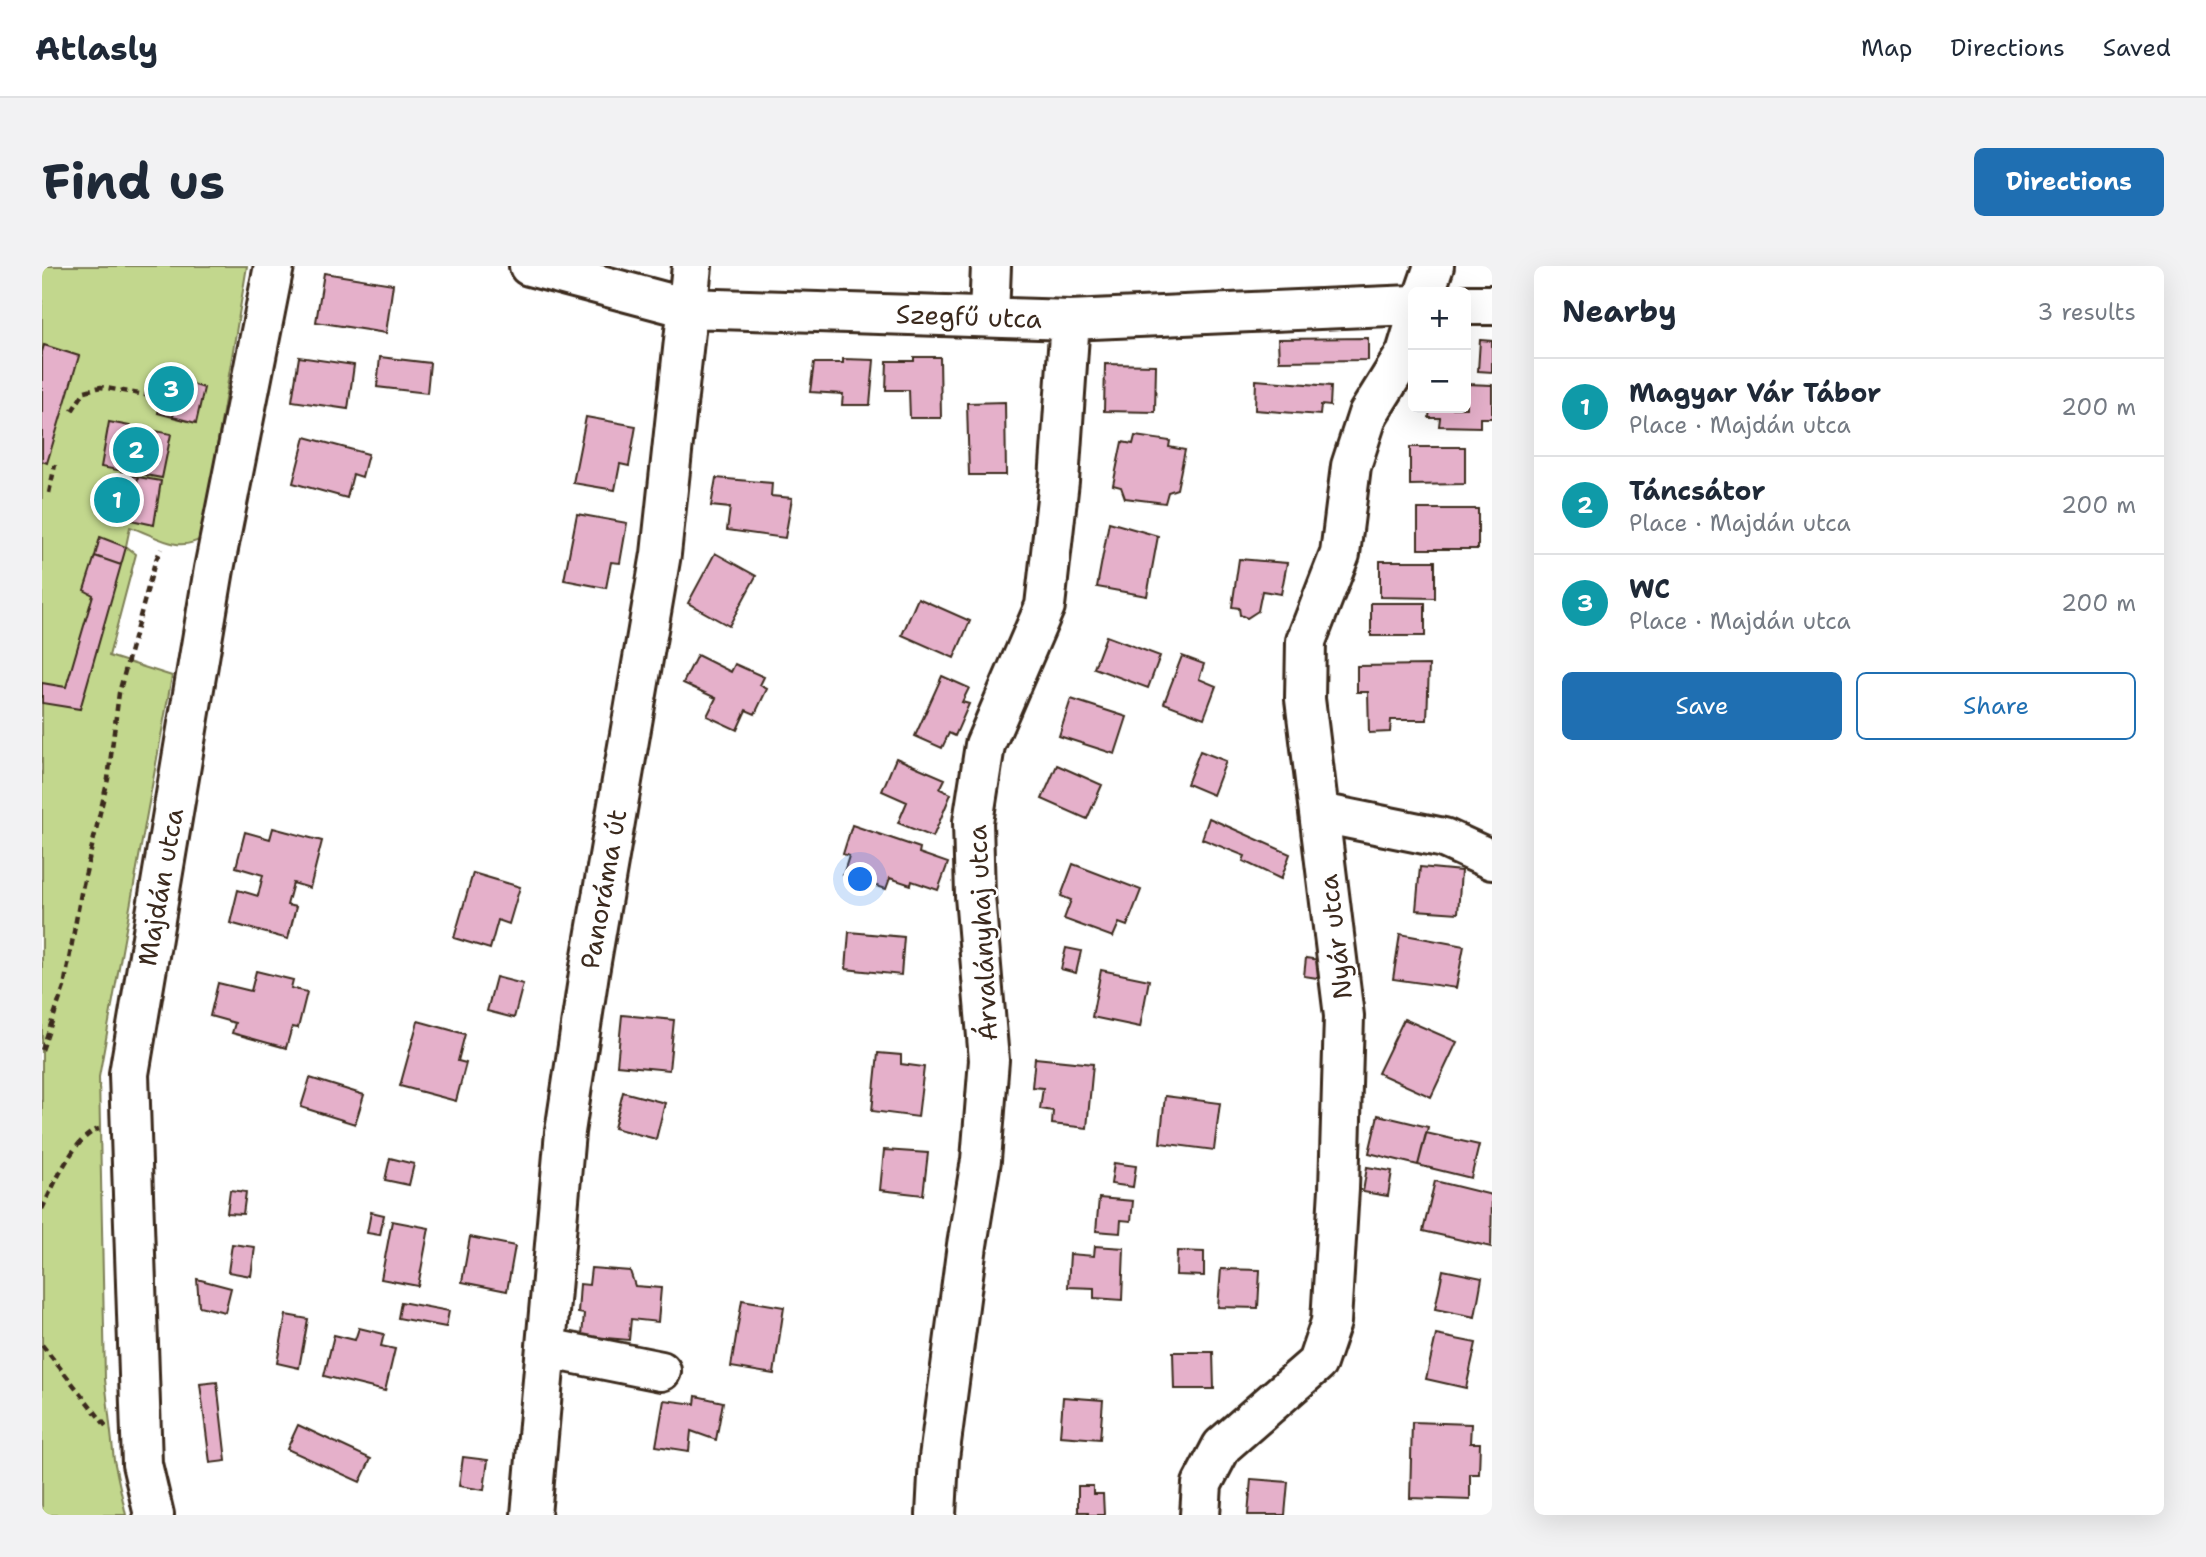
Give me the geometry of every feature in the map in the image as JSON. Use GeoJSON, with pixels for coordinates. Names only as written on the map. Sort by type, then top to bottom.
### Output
{"type":"FeatureCollection","features":[{"type":"Feature","properties":{"kind":"street","name":"Majdán utca"},"geometry":{"type":"LineString","coordinates":[[153,1515],[142,1464],[129,1074],[214,569],[274,266]]}},
{"type":"Feature","properties":{"kind":"street","name":"Szegfű utca"},"geometry":{"type":"LineString","coordinates":[[529,266],[687,308],[1070,320],[1408,305]]}},
{"type":"Feature","properties":{"kind":"street","name":"Panoráma út"},"geometry":{"type":"LineString","coordinates":[[531,1515],[565,1132],[589,973],[661,554],[692,266]]}},
{"type":"Feature","properties":{"kind":"street"},"geometry":{"type":"LineString","coordinates":[[989,316],[991,266]]}},
{"type":"Feature","properties":{"kind":"street"},"geometry":{"type":"LineString","coordinates":[[1427,287],[1434,266]]}},
{"type":"Feature","properties":{"kind":"street"},"geometry":{"type":"LineString","coordinates":[[1471,305],[1492,305]]}},
{"type":"Feature","properties":{"kind":"street","name":"Árvalányhaj utca"},"geometry":{"type":"LineString","coordinates":[[936,1515],[939,1458],[981,1160],[989,1060],[975,896],[973,822],[985,745],[1045,606],[1059,481],[1070,320]]}},
{"type":"Feature","properties":{"kind":"street","name":"Nyár utca"},"geometry":{"type":"LineString","coordinates":[[1200,1515],[1202,1484],[1222,1446],[1317,1363],[1331,1322],[1339,1189],[1344,1016],[1306,699],[1306,642],[1340,554],[1351,466],[1368,414],[1408,346]]}},
{"type":"Feature","properties":{"kind":"street"},"geometry":{"type":"LineString","coordinates":[[1321,813],[1444,838],[1492,860]]}},
{"type":"Feature","properties":{"kind":"street"},"geometry":{"type":"LineString","coordinates":[[546,1348],[660,1371]]}},
{"type":"Feature","properties":{"kind":"path"},"geometry":{"type":"LineString","coordinates":[[72,411],[85,391],[101,387],[162,398]]}},
{"type":"Feature","properties":{"kind":"path"},"geometry":{"type":"LineString","coordinates":[[49,493],[55,465]]}},
{"type":"Feature","properties":{"kind":"path"},"geometry":{"type":"LineString","coordinates":[[42,1050],[64,987],[81,893],[108,779],[119,693],[155,562],[162,549]]}},
{"type":"Feature","properties":{"kind":"path"},"geometry":{"type":"LineString","coordinates":[[42,1209],[69,1156],[93,1130],[131,1120]]}},
{"type":"Feature","properties":{"kind":"path"},"geometry":{"type":"LineString","coordinates":[[42,1345],[118,1442],[142,1464]]}},
{"type":"Feature","properties":{"kind":"green space"},"geometry":{"type":"Polygon","coordinates":[[[42,266],[247,266],[202,538],[175,544],[130,527],[126,546],[136,554],[109,656],[172,676],[99,1077],[105,1379],[114,1460],[126,1515],[42,1515],[42,266]]]}},
{"type":"Feature","properties":{"kind":"building"},"geometry":{"type":"Polygon","coordinates":[[[324,273],[393,284],[386,333],[316,322],[324,273]]]}},
{"type":"Feature","properties":{"kind":"building"},"geometry":{"type":"Polygon","coordinates":[[[1368,338],[1368,360],[1279,361],[1278,339],[1368,338]]]}},
{"type":"Feature","properties":{"kind":"building"},"geometry":{"type":"Polygon","coordinates":[[[1480,340],[1492,341],[1492,372],[1478,371],[1480,340]]]}},
{"type":"Feature","properties":{"kind":"building"},"geometry":{"type":"Polygon","coordinates":[[[44,345],[79,356],[47,463],[42,461],[44,345]]]}},
{"type":"Feature","properties":{"kind":"building"},"geometry":{"type":"Polygon","coordinates":[[[299,357],[354,365],[348,409],[292,401],[299,357]]]}},
{"type":"Feature","properties":{"kind":"building"},"geometry":{"type":"Polygon","coordinates":[[[380,357],[430,363],[427,393],[377,387],[380,357]]]}},
{"type":"Feature","properties":{"kind":"building"},"geometry":{"type":"Polygon","coordinates":[[[914,357],[940,357],[941,418],[910,418],[909,390],[886,390],[887,361],[914,361],[914,357]]]}},
{"type":"Feature","properties":{"kind":"building"},"geometry":{"type":"Polygon","coordinates":[[[843,359],[874,360],[870,405],[842,405],[843,394],[810,392],[814,363],[843,363],[843,359]]]}},
{"type":"Feature","properties":{"kind":"building"},"geometry":{"type":"Polygon","coordinates":[[[1105,364],[1156,365],[1155,412],[1104,411],[1105,364]]]}},
{"type":"Feature","properties":{"kind":"building"},"geometry":{"type":"Polygon","coordinates":[[[166,377],[182,381],[173,417],[158,413],[166,377]]]}},
{"type":"Feature","properties":{"kind":"building"},"geometry":{"type":"Polygon","coordinates":[[[1256,380],[1331,386],[1330,406],[1321,405],[1320,415],[1255,410],[1256,380]]]}},
{"type":"Feature","properties":{"kind":"building"},"geometry":{"type":"Polygon","coordinates":[[[182,381],[204,388],[196,423],[173,417],[182,381]]]}},
{"type":"Feature","properties":{"kind":"building"},"geometry":{"type":"Polygon","coordinates":[[[1471,384],[1492,385],[1492,418],[1480,418],[1480,427],[1439,426],[1440,418],[1429,418],[1430,413],[1471,413],[1471,384]]]}},
{"type":"Feature","properties":{"kind":"building"},"geometry":{"type":"Polygon","coordinates":[[[1005,402],[1006,475],[969,475],[967,403],[1005,402]]]}},
{"type":"Feature","properties":{"kind":"building"},"geometry":{"type":"Polygon","coordinates":[[[586,417],[636,426],[629,466],[620,464],[615,490],[573,483],[586,417]]]}},
{"type":"Feature","properties":{"kind":"building"},"geometry":{"type":"Polygon","coordinates":[[[109,422],[171,434],[162,478],[101,467],[109,422]]]}},
{"type":"Feature","properties":{"kind":"building"},"geometry":{"type":"Polygon","coordinates":[[[1135,436],[1170,441],[1169,447],[1185,450],[1177,489],[1168,492],[1165,503],[1125,498],[1121,487],[1113,485],[1122,442],[1133,444],[1135,436]]]}},
{"type":"Feature","properties":{"kind":"building"},"geometry":{"type":"Polygon","coordinates":[[[305,437],[368,454],[362,477],[353,474],[347,498],[293,483],[305,437]]]}},
{"type":"Feature","properties":{"kind":"building"},"geometry":{"type":"Polygon","coordinates":[[[1410,447],[1465,447],[1465,484],[1410,485],[1410,447]]]}},
{"type":"Feature","properties":{"kind":"building"},"geometry":{"type":"Polygon","coordinates":[[[121,473],[138,477],[131,520],[114,518],[121,473]]]}},
{"type":"Feature","properties":{"kind":"building"},"geometry":{"type":"Polygon","coordinates":[[[138,477],[161,481],[154,525],[131,520],[138,477]]]}},
{"type":"Feature","properties":{"kind":"building"},"geometry":{"type":"Polygon","coordinates":[[[716,478],[772,483],[771,496],[792,498],[785,538],[727,530],[730,508],[711,506],[716,478]]]}},
{"type":"Feature","properties":{"kind":"building"},"geometry":{"type":"Polygon","coordinates":[[[1418,509],[1478,509],[1478,549],[1418,549],[1418,509]]]}},
{"type":"Feature","properties":{"kind":"building"},"geometry":{"type":"Polygon","coordinates":[[[577,514],[627,523],[620,563],[611,562],[606,588],[564,580],[577,514]]]}},
{"type":"Feature","properties":{"kind":"building"},"geometry":{"type":"Polygon","coordinates":[[[1109,522],[1158,536],[1147,596],[1097,587],[1109,522]]]}},
{"type":"Feature","properties":{"kind":"building"},"geometry":{"type":"Polygon","coordinates":[[[100,537],[126,547],[121,565],[95,556],[100,537]]]}},
{"type":"Feature","properties":{"kind":"building"},"geometry":{"type":"Polygon","coordinates":[[[715,553],[756,576],[729,626],[688,603],[715,553]]]}},
{"type":"Feature","properties":{"kind":"building"},"geometry":{"type":"Polygon","coordinates":[[[95,556],[121,565],[80,709],[42,703],[42,683],[66,687],[93,595],[84,590],[95,556]]]}},
{"type":"Feature","properties":{"kind":"building"},"geometry":{"type":"Polygon","coordinates":[[[1239,559],[1287,563],[1281,594],[1262,591],[1258,611],[1247,618],[1240,615],[1239,608],[1232,607],[1239,559]]]}},
{"type":"Feature","properties":{"kind":"building"},"geometry":{"type":"Polygon","coordinates":[[[1380,561],[1435,561],[1435,598],[1380,597],[1380,561]]]}},
{"type":"Feature","properties":{"kind":"building"},"geometry":{"type":"Polygon","coordinates":[[[918,598],[970,621],[954,658],[902,635],[918,598]]]}},
{"type":"Feature","properties":{"kind":"building"},"geometry":{"type":"Polygon","coordinates":[[[1371,603],[1425,603],[1425,636],[1371,636],[1371,603]]]}},
{"type":"Feature","properties":{"kind":"building"},"geometry":{"type":"Polygon","coordinates":[[[1106,636],[1160,656],[1148,688],[1094,668],[1106,636]]]}},
{"type":"Feature","properties":{"kind":"building"},"geometry":{"type":"Polygon","coordinates":[[[697,655],[731,672],[735,664],[764,677],[760,685],[767,689],[755,714],[746,710],[737,730],[707,716],[716,698],[683,683],[697,655]]]}},
{"type":"Feature","properties":{"kind":"building"},"geometry":{"type":"Polygon","coordinates":[[[1182,656],[1204,664],[1199,679],[1216,686],[1204,718],[1164,703],[1182,656]]]}},
{"type":"Feature","properties":{"kind":"building"},"geometry":{"type":"Polygon","coordinates":[[[1429,665],[1427,720],[1391,720],[1390,732],[1369,733],[1368,692],[1357,692],[1357,666],[1429,665]]]}},
{"type":"Feature","properties":{"kind":"building"},"geometry":{"type":"Polygon","coordinates":[[[942,676],[969,688],[962,702],[969,704],[955,736],[949,733],[942,748],[915,736],[942,676]]]}},
{"type":"Feature","properties":{"kind":"building"},"geometry":{"type":"Polygon","coordinates":[[[1071,699],[1127,717],[1115,754],[1059,736],[1071,699]]]}},
{"type":"Feature","properties":{"kind":"building"},"geometry":{"type":"Polygon","coordinates":[[[1200,751],[1226,761],[1213,795],[1187,784],[1200,751]]]}},
{"type":"Feature","properties":{"kind":"building"},"geometry":{"type":"Polygon","coordinates":[[[896,758],[945,779],[940,789],[951,794],[933,837],[898,823],[907,802],[882,791],[896,758]]]}},
{"type":"Feature","properties":{"kind":"building"},"geometry":{"type":"Polygon","coordinates":[[[1057,765],[1102,785],[1087,819],[1042,799],[1057,765]]]}},
{"type":"Feature","properties":{"kind":"building"},"geometry":{"type":"Polygon","coordinates":[[[1209,818],[1290,854],[1281,879],[1243,861],[1245,856],[1202,839],[1209,818]]]}},
{"type":"Feature","properties":{"kind":"building"},"geometry":{"type":"Polygon","coordinates":[[[852,825],[920,848],[919,853],[948,863],[938,890],[912,881],[911,885],[890,878],[886,889],[843,875],[849,856],[843,854],[852,825]]]}},
{"type":"Feature","properties":{"kind":"building"},"geometry":{"type":"Polygon","coordinates":[[[273,828],[322,841],[310,888],[293,883],[287,905],[296,907],[288,939],[230,923],[238,890],[258,896],[263,875],[236,867],[245,832],[270,839],[273,828]]]}},
{"type":"Feature","properties":{"kind":"building"},"geometry":{"type":"Polygon","coordinates":[[[1073,864],[1141,890],[1127,926],[1119,923],[1113,937],[1064,919],[1071,900],[1061,896],[1073,864]]]}},
{"type":"Feature","properties":{"kind":"building"},"geometry":{"type":"Polygon","coordinates":[[[1420,867],[1461,871],[1458,913],[1416,910],[1420,867]]]}},
{"type":"Feature","properties":{"kind":"building"},"geometry":{"type":"Polygon","coordinates":[[[473,873],[520,887],[509,924],[498,920],[490,949],[454,938],[473,873]]]}},
{"type":"Feature","properties":{"kind":"building"},"geometry":{"type":"Polygon","coordinates":[[[849,932],[904,937],[901,975],[846,969],[849,932]]]}},
{"type":"Feature","properties":{"kind":"building"},"geometry":{"type":"Polygon","coordinates":[[[1400,934],[1464,946],[1456,988],[1393,979],[1400,934]]]}},
{"type":"Feature","properties":{"kind":"building"},"geometry":{"type":"Polygon","coordinates":[[[1066,948],[1081,951],[1076,973],[1061,969],[1066,948]]]}},
{"type":"Feature","properties":{"kind":"building"},"geometry":{"type":"Polygon","coordinates":[[[1306,958],[1326,961],[1324,979],[1304,976],[1306,958]]]}},
{"type":"Feature","properties":{"kind":"building"},"geometry":{"type":"Polygon","coordinates":[[[1101,970],[1149,980],[1140,1027],[1092,1017],[1101,970]]]}},
{"type":"Feature","properties":{"kind":"building"},"geometry":{"type":"Polygon","coordinates":[[[256,971],[293,980],[291,988],[307,992],[298,1028],[292,1027],[286,1048],[232,1033],[235,1023],[210,1016],[218,983],[251,991],[256,971]]]}},
{"type":"Feature","properties":{"kind":"building"},"geometry":{"type":"Polygon","coordinates":[[[496,977],[523,984],[514,1018],[487,1011],[496,977]]]}},
{"type":"Feature","properties":{"kind":"building"},"geometry":{"type":"Polygon","coordinates":[[[622,1015],[674,1020],[669,1070],[617,1065],[622,1015]]]}},
{"type":"Feature","properties":{"kind":"building"},"geometry":{"type":"Polygon","coordinates":[[[1404,1019],[1457,1042],[1431,1097],[1378,1073],[1404,1019]]]}},
{"type":"Feature","properties":{"kind":"building"},"geometry":{"type":"Polygon","coordinates":[[[418,1021],[465,1034],[458,1061],[466,1063],[456,1101],[400,1086],[418,1021]]]}},
{"type":"Feature","properties":{"kind":"building"},"geometry":{"type":"Polygon","coordinates":[[[878,1053],[901,1055],[901,1064],[924,1067],[918,1117],[872,1111],[878,1053]]]}},
{"type":"Feature","properties":{"kind":"building"},"geometry":{"type":"Polygon","coordinates":[[[1035,1058],[1093,1064],[1087,1128],[1052,1124],[1053,1111],[1040,1109],[1043,1088],[1032,1087],[1035,1058]]]}},
{"type":"Feature","properties":{"kind":"building"},"geometry":{"type":"Polygon","coordinates":[[[310,1078],[364,1095],[355,1124],[301,1107],[310,1078]]]}},
{"type":"Feature","properties":{"kind":"building"},"geometry":{"type":"Polygon","coordinates":[[[623,1092],[665,1103],[656,1139],[614,1128],[623,1092]]]}},
{"type":"Feature","properties":{"kind":"building"},"geometry":{"type":"Polygon","coordinates":[[[1165,1096],[1220,1103],[1214,1150],[1160,1143],[1165,1096]]]}},
{"type":"Feature","properties":{"kind":"building"},"geometry":{"type":"Polygon","coordinates":[[[1378,1115],[1428,1127],[1418,1165],[1369,1153],[1378,1115]]]}},
{"type":"Feature","properties":{"kind":"building"},"geometry":{"type":"Polygon","coordinates":[[[1426,1133],[1479,1145],[1471,1178],[1418,1165],[1426,1133]]]}},
{"type":"Feature","properties":{"kind":"building"},"geometry":{"type":"Polygon","coordinates":[[[884,1150],[928,1153],[923,1195],[880,1190],[884,1150]]]}},
{"type":"Feature","properties":{"kind":"building"},"geometry":{"type":"Polygon","coordinates":[[[390,1158],[414,1164],[409,1185],[385,1180],[390,1158]]]}},
{"type":"Feature","properties":{"kind":"building"},"geometry":{"type":"Polygon","coordinates":[[[1114,1163],[1136,1166],[1133,1187],[1111,1184],[1114,1163]]]}},
{"type":"Feature","properties":{"kind":"building"},"geometry":{"type":"Polygon","coordinates":[[[1367,1167],[1392,1171],[1388,1196],[1363,1192],[1367,1167]]]}},
{"type":"Feature","properties":{"kind":"building"},"geometry":{"type":"Polygon","coordinates":[[[1435,1181],[1492,1195],[1491,1247],[1423,1231],[1435,1181]]]}},
{"type":"Feature","properties":{"kind":"building"},"geometry":{"type":"Polygon","coordinates":[[[230,1190],[246,1192],[243,1214],[227,1213],[230,1190]]]}},
{"type":"Feature","properties":{"kind":"building"},"geometry":{"type":"Polygon","coordinates":[[[1099,1198],[1133,1201],[1131,1221],[1121,1220],[1120,1233],[1096,1231],[1099,1198]]]}},
{"type":"Feature","properties":{"kind":"building"},"geometry":{"type":"Polygon","coordinates":[[[371,1212],[384,1215],[380,1235],[367,1233],[371,1212]]]}},
{"type":"Feature","properties":{"kind":"building"},"geometry":{"type":"Polygon","coordinates":[[[392,1221],[429,1228],[418,1286],[381,1279],[392,1221]]]}},
{"type":"Feature","properties":{"kind":"building"},"geometry":{"type":"Polygon","coordinates":[[[470,1237],[515,1246],[507,1291],[462,1282],[470,1237]]]}},
{"type":"Feature","properties":{"kind":"building"},"geometry":{"type":"Polygon","coordinates":[[[232,1244],[255,1247],[251,1276],[228,1272],[232,1244]]]}},
{"type":"Feature","properties":{"kind":"building"},"geometry":{"type":"Polygon","coordinates":[[[1095,1246],[1124,1248],[1122,1300],[1094,1298],[1094,1288],[1068,1287],[1070,1254],[1094,1256],[1095,1246]]]}},
{"type":"Feature","properties":{"kind":"building"},"geometry":{"type":"Polygon","coordinates":[[[1177,1251],[1204,1252],[1204,1276],[1176,1275],[1177,1251]]]}},
{"type":"Feature","properties":{"kind":"building"},"geometry":{"type":"Polygon","coordinates":[[[591,1268],[630,1271],[635,1286],[661,1288],[658,1322],[631,1319],[629,1340],[582,1336],[584,1314],[578,1313],[580,1284],[589,1285],[591,1268]]]}},
{"type":"Feature","properties":{"kind":"building"},"geometry":{"type":"Polygon","coordinates":[[[1221,1269],[1260,1270],[1258,1308],[1218,1307],[1221,1269]]]}},
{"type":"Feature","properties":{"kind":"building"},"geometry":{"type":"Polygon","coordinates":[[[1443,1270],[1482,1278],[1475,1317],[1435,1309],[1443,1270]]]}},
{"type":"Feature","properties":{"kind":"building"},"geometry":{"type":"Polygon","coordinates":[[[197,1279],[231,1288],[225,1312],[199,1306],[197,1279]]]}},
{"type":"Feature","properties":{"kind":"building"},"geometry":{"type":"Polygon","coordinates":[[[742,1300],[784,1307],[774,1374],[731,1367],[742,1300]]]}},
{"type":"Feature","properties":{"kind":"building"},"geometry":{"type":"Polygon","coordinates":[[[401,1302],[449,1311],[446,1327],[398,1318],[401,1302]]]}},
{"type":"Feature","properties":{"kind":"building"},"geometry":{"type":"Polygon","coordinates":[[[286,1315],[308,1319],[299,1368],[277,1363],[286,1315]]]}},
{"type":"Feature","properties":{"kind":"building"},"geometry":{"type":"Polygon","coordinates":[[[359,1328],[384,1334],[381,1346],[395,1349],[385,1391],[324,1376],[334,1335],[355,1340],[359,1328]]]}},
{"type":"Feature","properties":{"kind":"building"},"geometry":{"type":"Polygon","coordinates":[[[1436,1335],[1476,1343],[1466,1388],[1426,1379],[1436,1335]]]}},
{"type":"Feature","properties":{"kind":"building"},"geometry":{"type":"Polygon","coordinates":[[[1173,1352],[1213,1352],[1214,1389],[1174,1389],[1173,1352]]]}},
{"type":"Feature","properties":{"kind":"building"},"geometry":{"type":"Polygon","coordinates":[[[217,1382],[226,1461],[210,1463],[200,1384],[217,1382]]]}},
{"type":"Feature","properties":{"kind":"building"},"geometry":{"type":"Polygon","coordinates":[[[696,1396],[723,1402],[716,1440],[691,1431],[689,1451],[656,1446],[664,1400],[695,1404],[696,1396]]]}},
{"type":"Feature","properties":{"kind":"building"},"geometry":{"type":"Polygon","coordinates":[[[1063,1397],[1103,1400],[1100,1439],[1060,1436],[1063,1397]]]}},
{"type":"Feature","properties":{"kind":"building"},"geometry":{"type":"Polygon","coordinates":[[[1412,1422],[1471,1424],[1470,1443],[1480,1443],[1479,1474],[1470,1474],[1470,1500],[1410,1498],[1412,1422]]]}},
{"type":"Feature","properties":{"kind":"building"},"geometry":{"type":"Polygon","coordinates":[[[298,1425],[371,1459],[360,1482],[287,1449],[298,1425]]]}},
{"type":"Feature","properties":{"kind":"building"},"geometry":{"type":"Polygon","coordinates":[[[463,1457],[488,1460],[484,1490],[459,1486],[463,1457]]]}},
{"type":"Feature","properties":{"kind":"building"},"geometry":{"type":"Polygon","coordinates":[[[1251,1479],[1288,1482],[1285,1515],[1248,1515],[1251,1479]]]}},
{"type":"Feature","properties":{"kind":"building"},"geometry":{"type":"Polygon","coordinates":[[[1078,1486],[1093,1486],[1093,1494],[1103,1494],[1104,1515],[1078,1512],[1078,1486]]]}},
{"type":"Feature","properties":{"kind":"place","name":"WC"},"geometry":{"type":"Point","coordinates":[171,389]}},
{"type":"Feature","properties":{"kind":"place","name":"Táncsátor"},"geometry":{"type":"Point","coordinates":[136,450]}},
{"type":"Feature","properties":{"kind":"place","name":"Magyar Vár Tábor"},"geometry":{"type":"Point","coordinates":[117,500]}}]}
